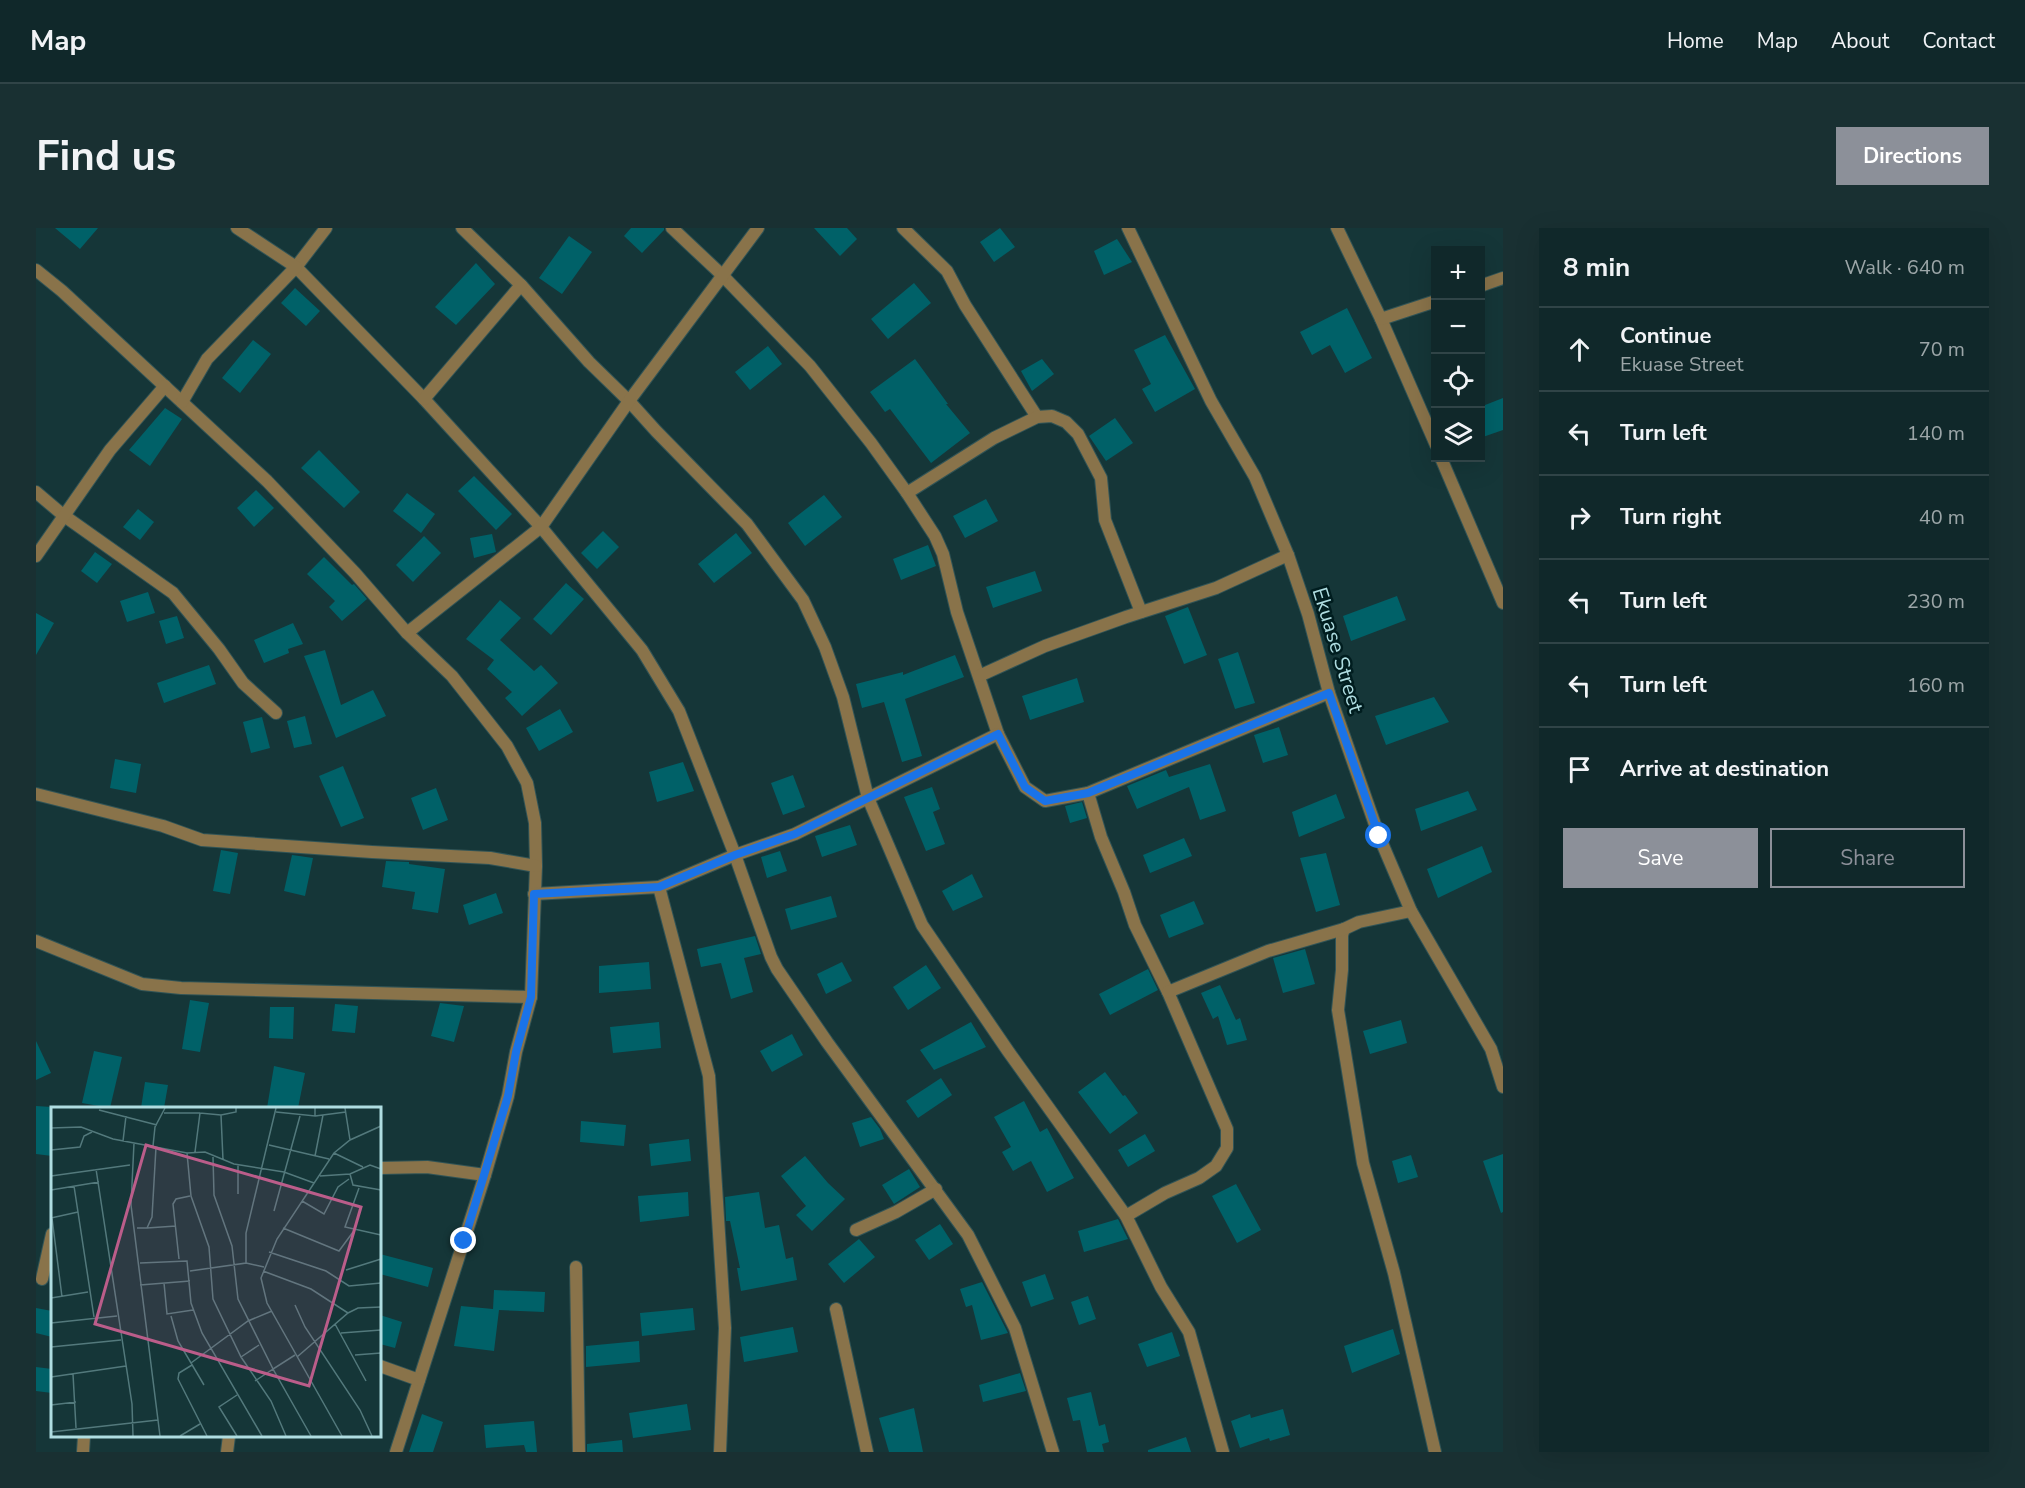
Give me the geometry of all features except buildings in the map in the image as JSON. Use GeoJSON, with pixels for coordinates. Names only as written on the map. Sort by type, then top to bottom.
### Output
{"type":"FeatureCollection","features":[{"type":"Feature","properties":{"kind":"street"},"geometry":{"type":"LineString","coordinates":[[237,228],[296,267],[424,399],[541,527],[642,650],[679,711],[777,969],[834,1052],[968,1235],[1015,1328],[1053,1452]]}},
{"type":"Feature","properties":{"kind":"street"},"geometry":{"type":"LineString","coordinates":[[182,402],[207,359],[296,267],[326,228]]}},
{"type":"Feature","properties":{"kind":"street"},"geometry":{"type":"LineString","coordinates":[[462,228],[521,285],[589,362],[747,524],[802,600],[825,647],[843,697],[868,798],[922,924],[1008,1051],[1126,1216],[1161,1287],[1189,1332],[1223,1452]]}},
{"type":"Feature","properties":{"kind":"street"},"geometry":{"type":"LineString","coordinates":[[672,228],[722,275],[810,366],[871,443],[935,536],[943,554],[957,612],[998,734],[1025,787],[1036,796],[1045,801],[1088,793],[1329,693]]}},
{"type":"Feature","properties":{"kind":"street"},"geometry":{"type":"LineString","coordinates":[[407,633],[541,527],[629,401],[758,228]]}},
{"type":"Feature","properties":{"kind":"street"},"geometry":{"type":"LineString","coordinates":[[903,228],[947,271],[965,305],[1037,417]]}},
{"type":"Feature","properties":{"kind":"street","name":"Ekuase Street"},"geometry":{"type":"LineString","coordinates":[[1128,228],[1211,401],[1254,477],[1288,555],[1308,614],[1329,693],[1379,836],[1411,910],[1491,1049],[1503,1087]]}},
{"type":"Feature","properties":{"kind":"street"},"geometry":{"type":"LineString","coordinates":[[1338,228],[1431,434]]}},
{"type":"Feature","properties":{"kind":"street"},"geometry":{"type":"LineString","coordinates":[[36,270],[62,291],[267,481],[355,573],[407,633],[452,676],[507,746],[526,783],[535,823],[536,866],[531,997],[516,1052],[508,1096],[485,1175],[396,1452]]}},
{"type":"Feature","properties":{"kind":"street"},"geometry":{"type":"LineString","coordinates":[[1485,284],[1503,278]]}},
{"type":"Feature","properties":{"kind":"street"},"geometry":{"type":"LineString","coordinates":[[424,399],[521,285]]}},
{"type":"Feature","properties":{"kind":"street"},"geometry":{"type":"LineString","coordinates":[[1381,319],[1431,302]]}},
{"type":"Feature","properties":{"kind":"street"},"geometry":{"type":"LineString","coordinates":[[36,555],[110,450],[165,386]]}},
{"type":"Feature","properties":{"kind":"street"},"geometry":{"type":"LineString","coordinates":[[907,493],[994,438],[1037,417],[1052,416],[1066,423],[1078,434],[1101,478],[1105,520],[1141,612]]}},
{"type":"Feature","properties":{"kind":"street"},"geometry":{"type":"LineString","coordinates":[[1443,462],[1503,603]]}},
{"type":"Feature","properties":{"kind":"street"},"geometry":{"type":"LineString","coordinates":[[36,492],[63,515],[174,593],[243,683],[276,713]]}},
{"type":"Feature","properties":{"kind":"street"},"geometry":{"type":"LineString","coordinates":[[979,676],[1045,646],[1216,588],[1288,555]]}},
{"type":"Feature","properties":{"kind":"street"},"geometry":{"type":"LineString","coordinates":[[534,894],[659,887],[735,855],[795,834],[998,734]]}},
{"type":"Feature","properties":{"kind":"street"},"geometry":{"type":"LineString","coordinates":[[1088,793],[1101,837],[1135,925],[1168,992],[1227,1129],[1227,1148],[1216,1166],[1200,1178],[1165,1193],[1126,1216]]}},
{"type":"Feature","properties":{"kind":"street"},"geometry":{"type":"LineString","coordinates":[[36,794],[163,826],[202,840],[490,858],[536,866]]}},
{"type":"Feature","properties":{"kind":"street"},"geometry":{"type":"LineString","coordinates":[[659,887],[709,1076],[725,1328],[720,1452]]}},
{"type":"Feature","properties":{"kind":"street"},"geometry":{"type":"LineString","coordinates":[[1168,992],[1268,951],[1344,929],[1359,922],[1411,910]]}},
{"type":"Feature","properties":{"kind":"street"},"geometry":{"type":"LineString","coordinates":[[1344,929],[1338,1010],[1363,1163],[1394,1273],[1435,1452]]}},
{"type":"Feature","properties":{"kind":"street"},"geometry":{"type":"LineString","coordinates":[[36,941],[142,984],[181,988],[531,997]]}},
{"type":"Feature","properties":{"kind":"street"},"geometry":{"type":"LineString","coordinates":[[381,1168],[427,1167],[485,1175]]}},
{"type":"Feature","properties":{"kind":"street"},"geometry":{"type":"LineString","coordinates":[[856,1230],[896,1212],[936,1189]]}},
{"type":"Feature","properties":{"kind":"street"},"geometry":{"type":"LineString","coordinates":[[44,1280],[51,1240]]}},
{"type":"Feature","properties":{"kind":"street"},"geometry":{"type":"LineString","coordinates":[[576,1267],[579,1452]]}},
{"type":"Feature","properties":{"kind":"street"},"geometry":{"type":"LineString","coordinates":[[836,1309],[867,1452]]}},
{"type":"Feature","properties":{"kind":"street"},"geometry":{"type":"LineString","coordinates":[[381,1366],[419,1380]]}},
{"type":"Feature","properties":{"kind":"street"},"geometry":{"type":"LineString","coordinates":[[83,1452],[84,1437]]}},
{"type":"Feature","properties":{"kind":"street"},"geometry":{"type":"LineString","coordinates":[[227,1452],[230,1437]]}},
{"type":"Feature","properties":{"kind":"route"},"geometry":{"type":"LineString","coordinates":[[464,1241],[508,1096],[516,1052],[531,997],[534,894],[659,887],[735,855],[795,834],[998,734],[1025,787],[1045,801],[1088,793],[1329,693],[1379,836]]}}]}
